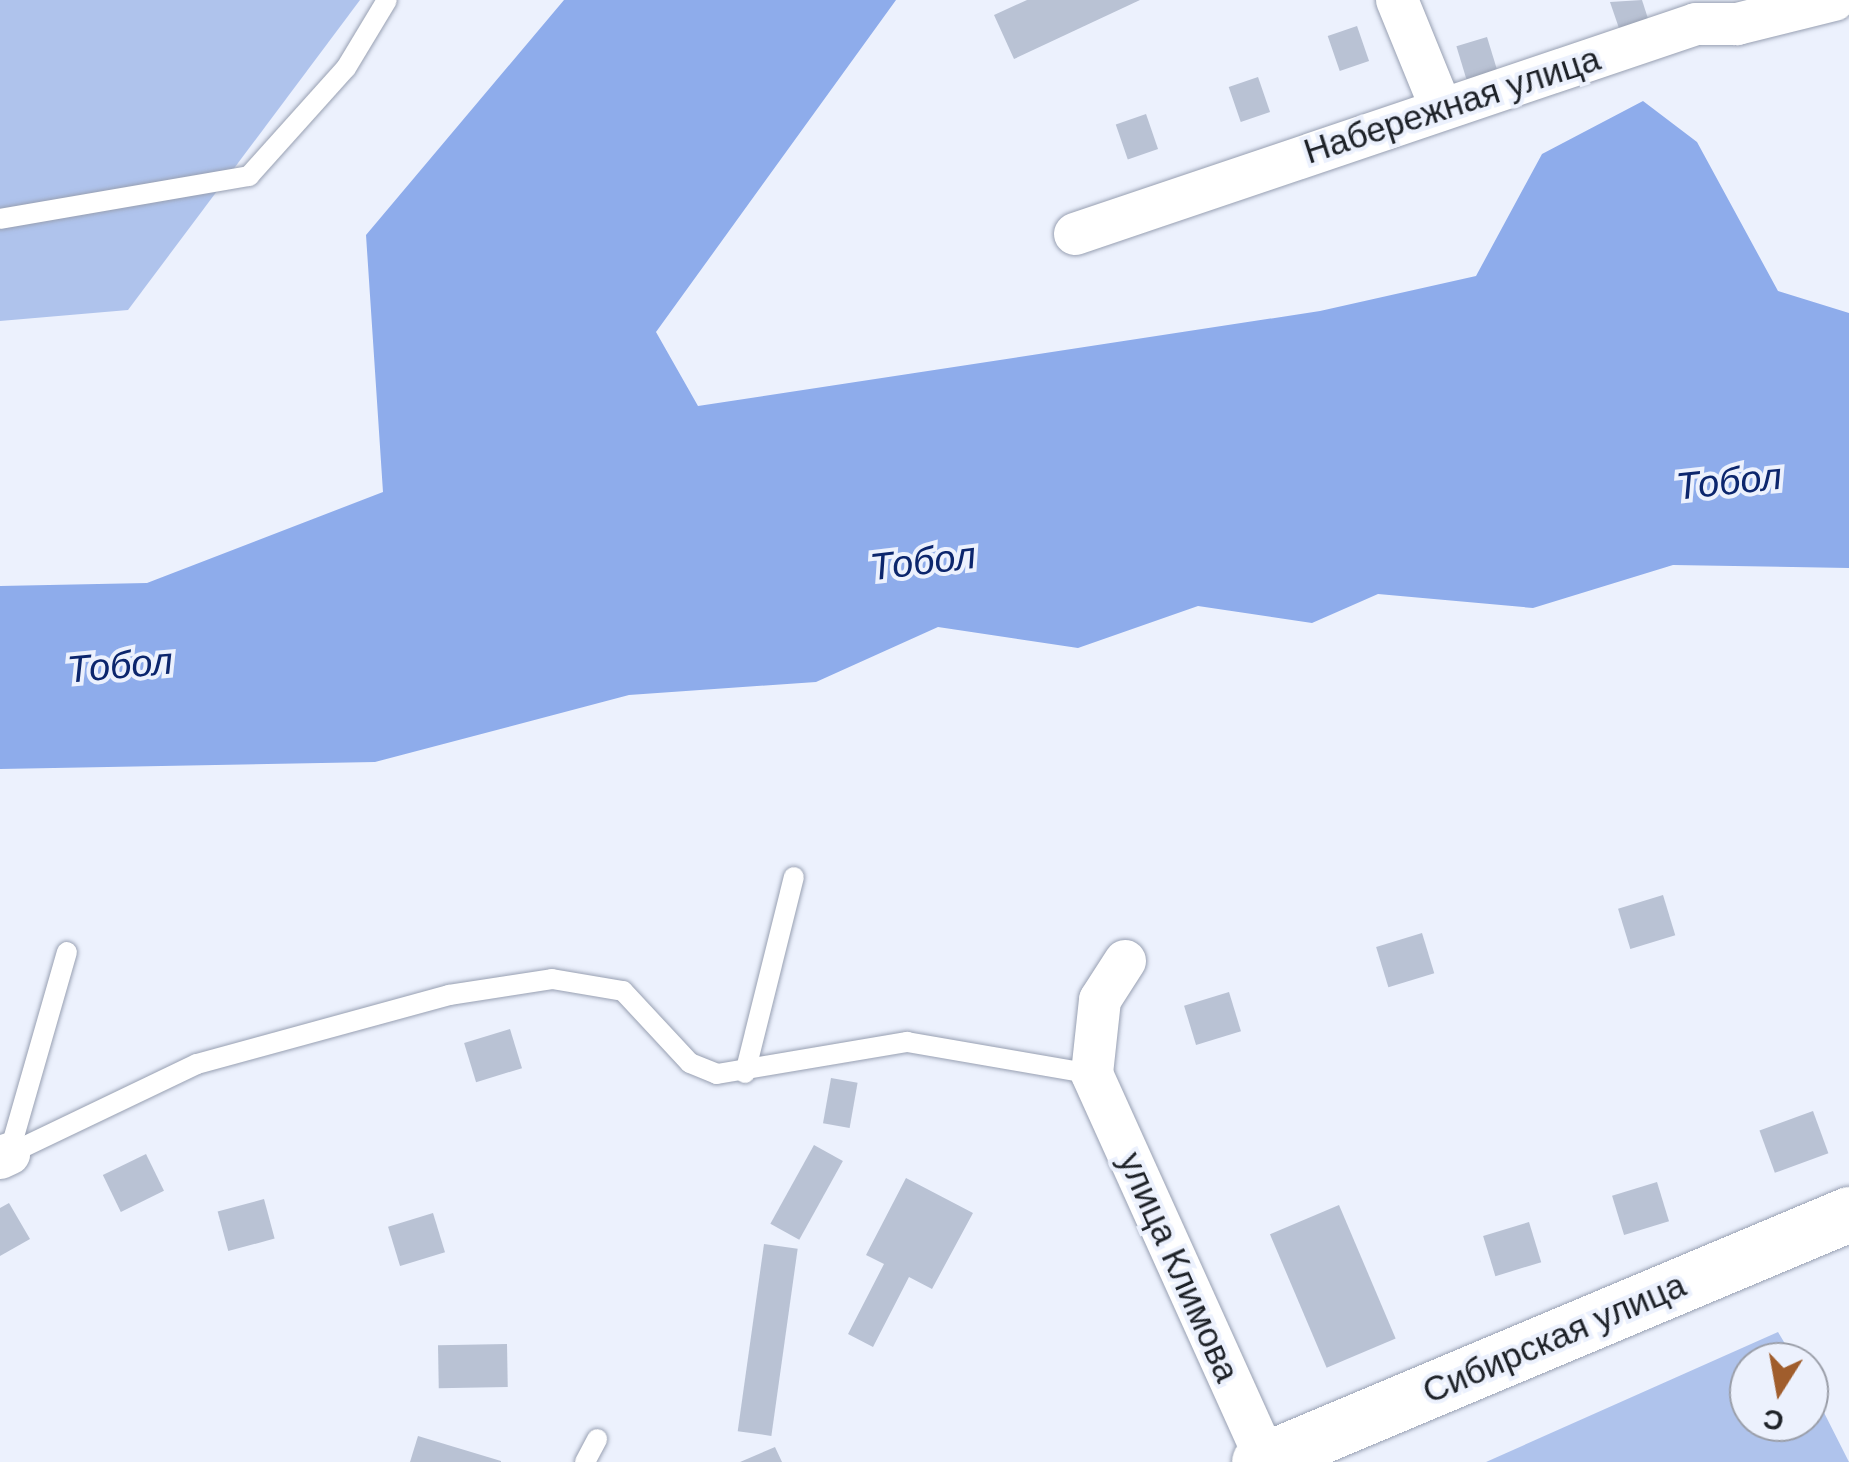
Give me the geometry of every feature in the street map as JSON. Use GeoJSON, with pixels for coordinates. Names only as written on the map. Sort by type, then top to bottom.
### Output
{"type":"FeatureCollection","features":[{"type":"Feature","properties":{"kind":"street"},"geometry":{"type":"LineString","coordinates":[[1397,0],[1442,108]]}},
{"type":"Feature","properties":{"kind":"street","name":"Набережная улица"},"geometry":{"type":"LineString","coordinates":[[1076,234],[1442,108],[1691,12],[1738,24],[1834,0]]}},
{"type":"Feature","properties":{"kind":"street"},"geometry":{"type":"LineString","coordinates":[[1092,1074],[1100,1000],[1125,960]]}},
{"type":"Feature","properties":{"kind":"street","name":"улица Климова"},"geometry":{"type":"LineString","coordinates":[[1092,1074],[1262,1460]]}},
{"type":"Feature","properties":{"kind":"street","name":"Сибирская улица"},"geometry":{"type":"LineString","coordinates":[[1262,1460],[1849,1214]]}},
{"type":"Feature","properties":{"kind":"lane"},"geometry":{"type":"LineString","coordinates":[[0,219],[249,176],[346,68],[388,0]]}},
{"type":"Feature","properties":{"kind":"lane"},"geometry":{"type":"LineString","coordinates":[[746,1073],[794,877]]}},
{"type":"Feature","properties":{"kind":"lane"},"geometry":{"type":"LineString","coordinates":[[4,1156],[67,952]]}},
{"type":"Feature","properties":{"kind":"lane"},"geometry":{"type":"LineString","coordinates":[[4,1156],[197,1064],[449,995],[552,979],[623,991],[690,1064],[746,1073],[831,1048],[907,1042],[1092,1074]]}},
{"type":"Feature","properties":{"kind":"lane"},"geometry":{"type":"LineString","coordinates":[[585,1462],[597,1439]]}},
{"type":"Feature","properties":{"kind":"shaded area"},"geometry":{"type":"Polygon","coordinates":[[[0,0],[360,0],[128,310],[0,321],[0,0]]]}},
{"type":"Feature","properties":{"kind":"shaded area"},"geometry":{"type":"Polygon","coordinates":[[[1778,1332],[1784,1342],[1756,1342],[1778,1332]]]}},
{"type":"Feature","properties":{"kind":"shaded area"},"geometry":{"type":"Polygon","coordinates":[[[1729,1354],[1729,1442],[1829,1442],[1829,1422],[1849,1462],[1486,1462],[1729,1354]]]}},
{"type":"Feature","properties":{"kind":"water","name":"Тобол"},"geometry":{"type":"Polygon","coordinates":[[[564,0],[896,0],[656,332],[698,406],[1320,311],[1476,276],[1542,154],[1643,101],[1697,142],[1778,291],[1849,313],[1849,568],[1673,565],[1533,608],[1378,594],[1312,623],[1198,606],[1078,648],[938,627],[816,682],[629,695],[375,762],[0,769],[0,586],[147,583],[383,492],[366,235],[564,0]]]}},
{"type":"Feature","properties":{"kind":"building"},"geometry":{"type":"Polygon","coordinates":[[[1027,0],[1140,0],[1014,59],[994,15],[1027,0]]]}},
{"type":"Feature","properties":{"kind":"building"},"geometry":{"type":"Polygon","coordinates":[[[1642,0],[1651,28],[1622,37],[1610,2],[1642,0]]]}},
{"type":"Feature","properties":{"kind":"building"},"geometry":{"type":"Polygon","coordinates":[[[1357,26],[1369,61],[1340,71],[1328,36],[1357,26]]]}},
{"type":"Feature","properties":{"kind":"building"},"geometry":{"type":"Polygon","coordinates":[[[1487,37],[1498,73],[1468,83],[1456,46],[1487,37]]]}},
{"type":"Feature","properties":{"kind":"building"},"geometry":{"type":"Polygon","coordinates":[[[1258,77],[1270,112],[1241,122],[1229,87],[1258,77]]]}},
{"type":"Feature","properties":{"kind":"building"},"geometry":{"type":"Polygon","coordinates":[[[1146,114],[1158,149],[1128,159],[1116,124],[1146,114]]]}},
{"type":"Feature","properties":{"kind":"building"},"geometry":{"type":"Polygon","coordinates":[[[1663,895],[1675,935],[1630,949],[1618,909],[1663,895]]]}},
{"type":"Feature","properties":{"kind":"building"},"geometry":{"type":"Polygon","coordinates":[[[1422,933],[1434,973],[1388,987],[1376,947],[1422,933]]]}},
{"type":"Feature","properties":{"kind":"building"},"geometry":{"type":"Polygon","coordinates":[[[1229,992],[1241,1031],[1196,1045],[1184,1006],[1229,992]]]}},
{"type":"Feature","properties":{"kind":"building"},"geometry":{"type":"Polygon","coordinates":[[[510,1029],[522,1068],[476,1082],[464,1043],[510,1029]]]}},
{"type":"Feature","properties":{"kind":"building"},"geometry":{"type":"Polygon","coordinates":[[[831,1078],[858,1083],[850,1128],[823,1123],[831,1078]]]}},
{"type":"Feature","properties":{"kind":"building"},"geometry":{"type":"Polygon","coordinates":[[[1813,1111],[1828,1153],[1775,1173],[1759,1130],[1813,1111]]]}},
{"type":"Feature","properties":{"kind":"building"},"geometry":{"type":"Polygon","coordinates":[[[814,1145],[843,1161],[799,1240],[770,1224],[814,1145]]]}},
{"type":"Feature","properties":{"kind":"building"},"geometry":{"type":"Polygon","coordinates":[[[146,1154],[164,1191],[121,1212],[103,1175],[146,1154]]]}},
{"type":"Feature","properties":{"kind":"building"},"geometry":{"type":"Polygon","coordinates":[[[906,1178],[973,1213],[932,1289],[909,1277],[873,1347],[848,1334],[884,1264],[866,1255],[906,1178]]]}},
{"type":"Feature","properties":{"kind":"building"},"geometry":{"type":"Polygon","coordinates":[[[1657,1182],[1669,1221],[1624,1235],[1612,1196],[1657,1182]]]}},
{"type":"Feature","properties":{"kind":"building"},"geometry":{"type":"Polygon","coordinates":[[[264,1199],[275,1239],[228,1251],[218,1211],[264,1199]]]}},
{"type":"Feature","properties":{"kind":"building"},"geometry":{"type":"Polygon","coordinates":[[[9,1203],[30,1239],[0,1256],[0,1208],[9,1203]]]}},
{"type":"Feature","properties":{"kind":"building"},"geometry":{"type":"Polygon","coordinates":[[[1339,1205],[1396,1338],[1327,1368],[1270,1234],[1339,1205]]]}},
{"type":"Feature","properties":{"kind":"building"},"geometry":{"type":"Polygon","coordinates":[[[433,1213],[445,1252],[400,1266],[388,1227],[433,1213]]]}},
{"type":"Feature","properties":{"kind":"building"},"geometry":{"type":"Polygon","coordinates":[[[1529,1222],[1541,1262],[1495,1276],[1483,1236],[1529,1222]]]}},
{"type":"Feature","properties":{"kind":"building"},"geometry":{"type":"Polygon","coordinates":[[[764,1244],[798,1249],[771,1436],[738,1431],[764,1244]]]}},
{"type":"Feature","properties":{"kind":"building"},"geometry":{"type":"Polygon","coordinates":[[[507,1344],[508,1387],[439,1388],[438,1345],[507,1344]]]}},
{"type":"Feature","properties":{"kind":"building"},"geometry":{"type":"Polygon","coordinates":[[[418,1436],[501,1461],[501,1462],[410,1462],[418,1436]]]}},
{"type":"Feature","properties":{"kind":"building"},"geometry":{"type":"Polygon","coordinates":[[[775,1447],[782,1462],[740,1462],[775,1447]]]}}]}
